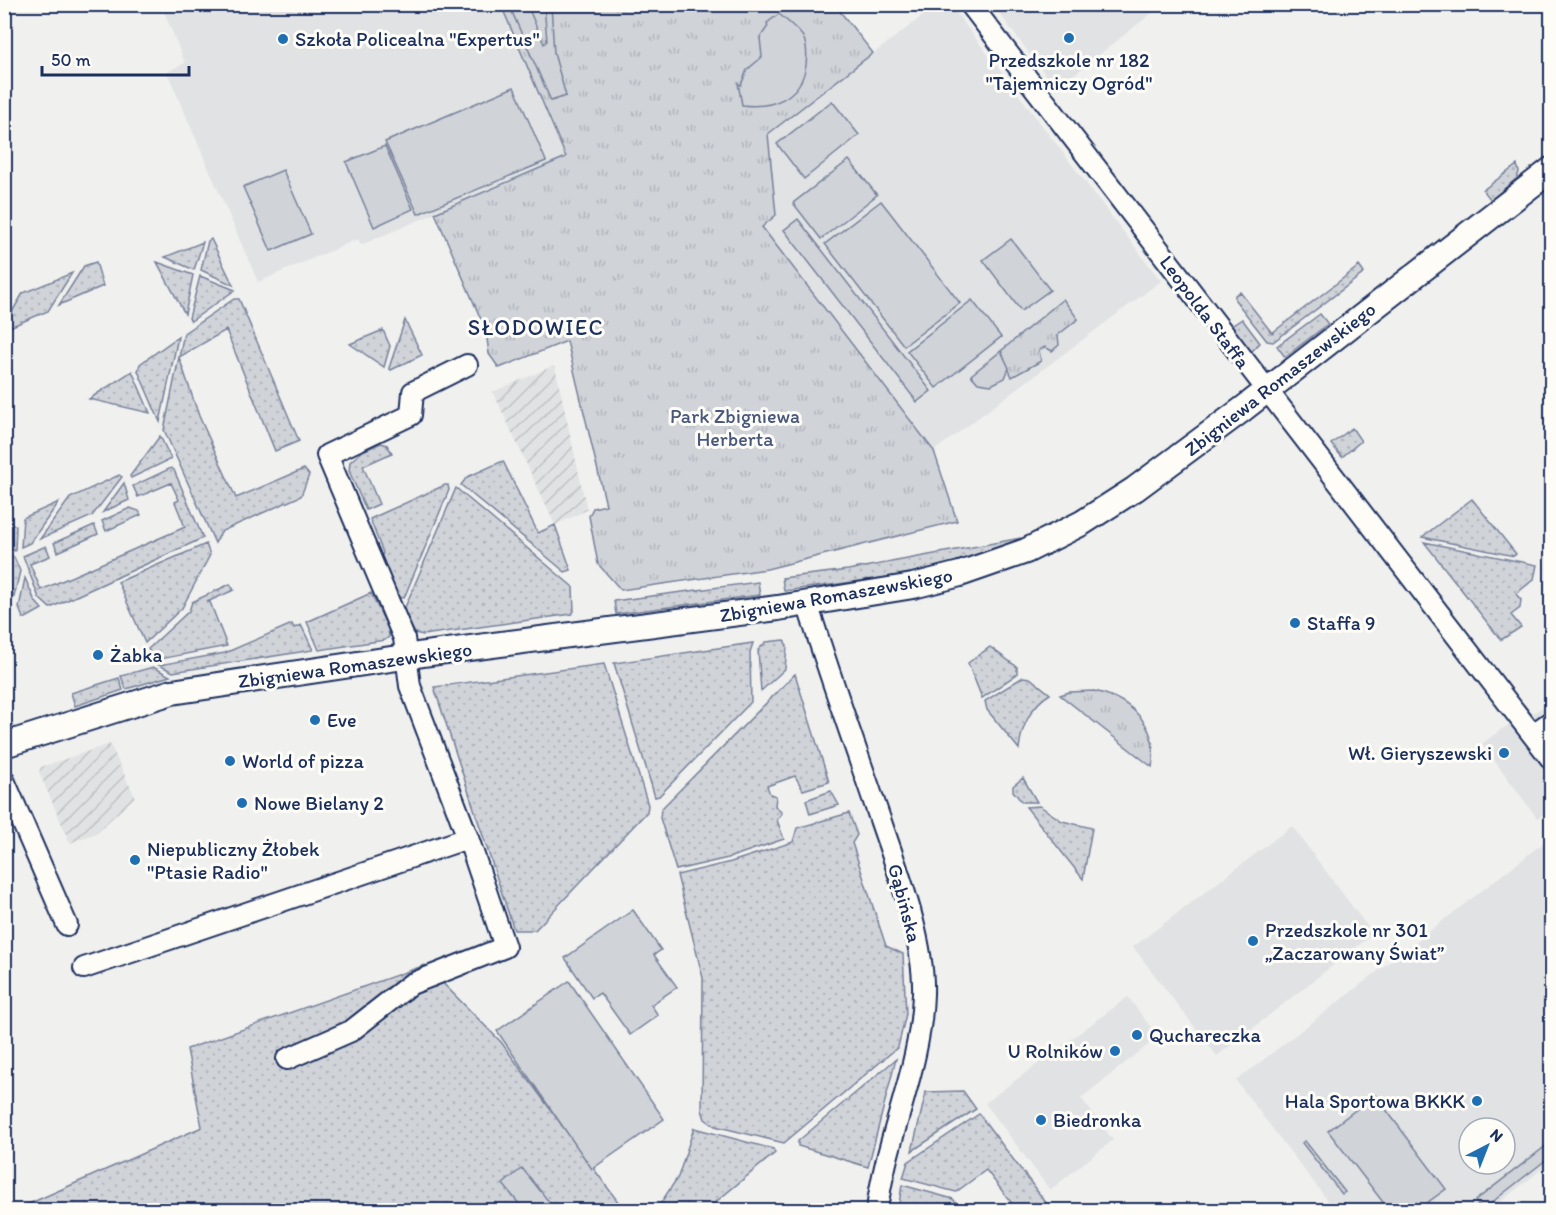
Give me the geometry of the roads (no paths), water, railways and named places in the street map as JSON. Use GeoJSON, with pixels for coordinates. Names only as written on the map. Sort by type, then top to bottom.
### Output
{"type":"FeatureCollection","features":[{"type":"Feature","properties":{"kind":"street","name":"Leopolda Staffa"},"geometry":{"type":"LineString","coordinates":[[970,4],[1551,760]]}},
{"type":"Feature","properties":{"kind":"street","name":"Zbigniewa Romaszewskiego"},"geometry":{"type":"LineString","coordinates":[[4,746],[172,692],[807,603],[913,586],[960,574],[1026,551],[1082,523],[1136,489],[1551,169]]}},
{"type":"Feature","properties":{"kind":"street"},"geometry":{"type":"LineString","coordinates":[[287,1059],[351,1031],[411,984],[504,947],[468,838],[410,686],[404,638],[327,455],[411,415],[413,392],[467,365]]}},
{"type":"Feature","properties":{"kind":"street","name":"Gąbińska"},"geometry":{"type":"LineString","coordinates":[[807,603],[912,919],[924,991],[919,1042],[882,1174],[877,1210]]}},
{"type":"Feature","properties":{"kind":"street"},"geometry":{"type":"LineString","coordinates":[[1533,734],[1551,721]]}},
{"type":"Feature","properties":{"kind":"street"},"geometry":{"type":"LineString","coordinates":[[4,780],[67,926]]}},
{"type":"Feature","properties":{"kind":"street"},"geometry":{"type":"LineString","coordinates":[[84,968],[468,838]]}},
{"type":"Feature","properties":{"kind":"place","name":"Przedszkole nr 182 \"Tajemniczy Ogród\""},"geometry":{"type":"Point","coordinates":[1069,38]}},
{"type":"Feature","properties":{"kind":"place","name":"Szkoła Policealna \"Expertus\""},"geometry":{"type":"Point","coordinates":[283,39]}},
{"type":"Feature","properties":{"kind":"place","name":"Staffa 9"},"geometry":{"type":"Point","coordinates":[1295,623]}},
{"type":"Feature","properties":{"kind":"place","name":"Żabka"},"geometry":{"type":"Point","coordinates":[98,655]}},
{"type":"Feature","properties":{"kind":"place","name":"Eve"},"geometry":{"type":"Point","coordinates":[315,720]}},
{"type":"Feature","properties":{"kind":"place","name":"Wł. Gieryszewski"},"geometry":{"type":"Point","coordinates":[1504,753]}},
{"type":"Feature","properties":{"kind":"place","name":"World of pizza"},"geometry":{"type":"Point","coordinates":[230,761]}},
{"type":"Feature","properties":{"kind":"place","name":"Nowe Bielany 2"},"geometry":{"type":"Point","coordinates":[242,803]}},
{"type":"Feature","properties":{"kind":"place","name":"Niepubliczny Żłobek \"Ptasie Radio\""},"geometry":{"type":"Point","coordinates":[135,860]}},
{"type":"Feature","properties":{"kind":"place","name":"Przedszkole nr 301 „Zaczarowany Świat”"},"geometry":{"type":"Point","coordinates":[1253,941]}},
{"type":"Feature","properties":{"kind":"place","name":"Quchareczka"},"geometry":{"type":"Point","coordinates":[1137,1035]}},
{"type":"Feature","properties":{"kind":"place","name":"U Rolników"},"geometry":{"type":"Point","coordinates":[1115,1051]}},
{"type":"Feature","properties":{"kind":"place","name":"Hala Sportowa BKKK"},"geometry":{"type":"Point","coordinates":[1477,1101]}},
{"type":"Feature","properties":{"kind":"place","name":"Biedronka"},"geometry":{"type":"Point","coordinates":[1041,1120]}},
{"type":"Feature","properties":{"kind":"district","name":"SŁODOWIEC"},"geometry":{"type":"Point","coordinates":[536,327]}},
{"type":"Feature","properties":{"kind":"park label","name":"Park Zbigniewa Herberta"},"geometry":{"type":"Point","coordinates":[735,428]}}]}
